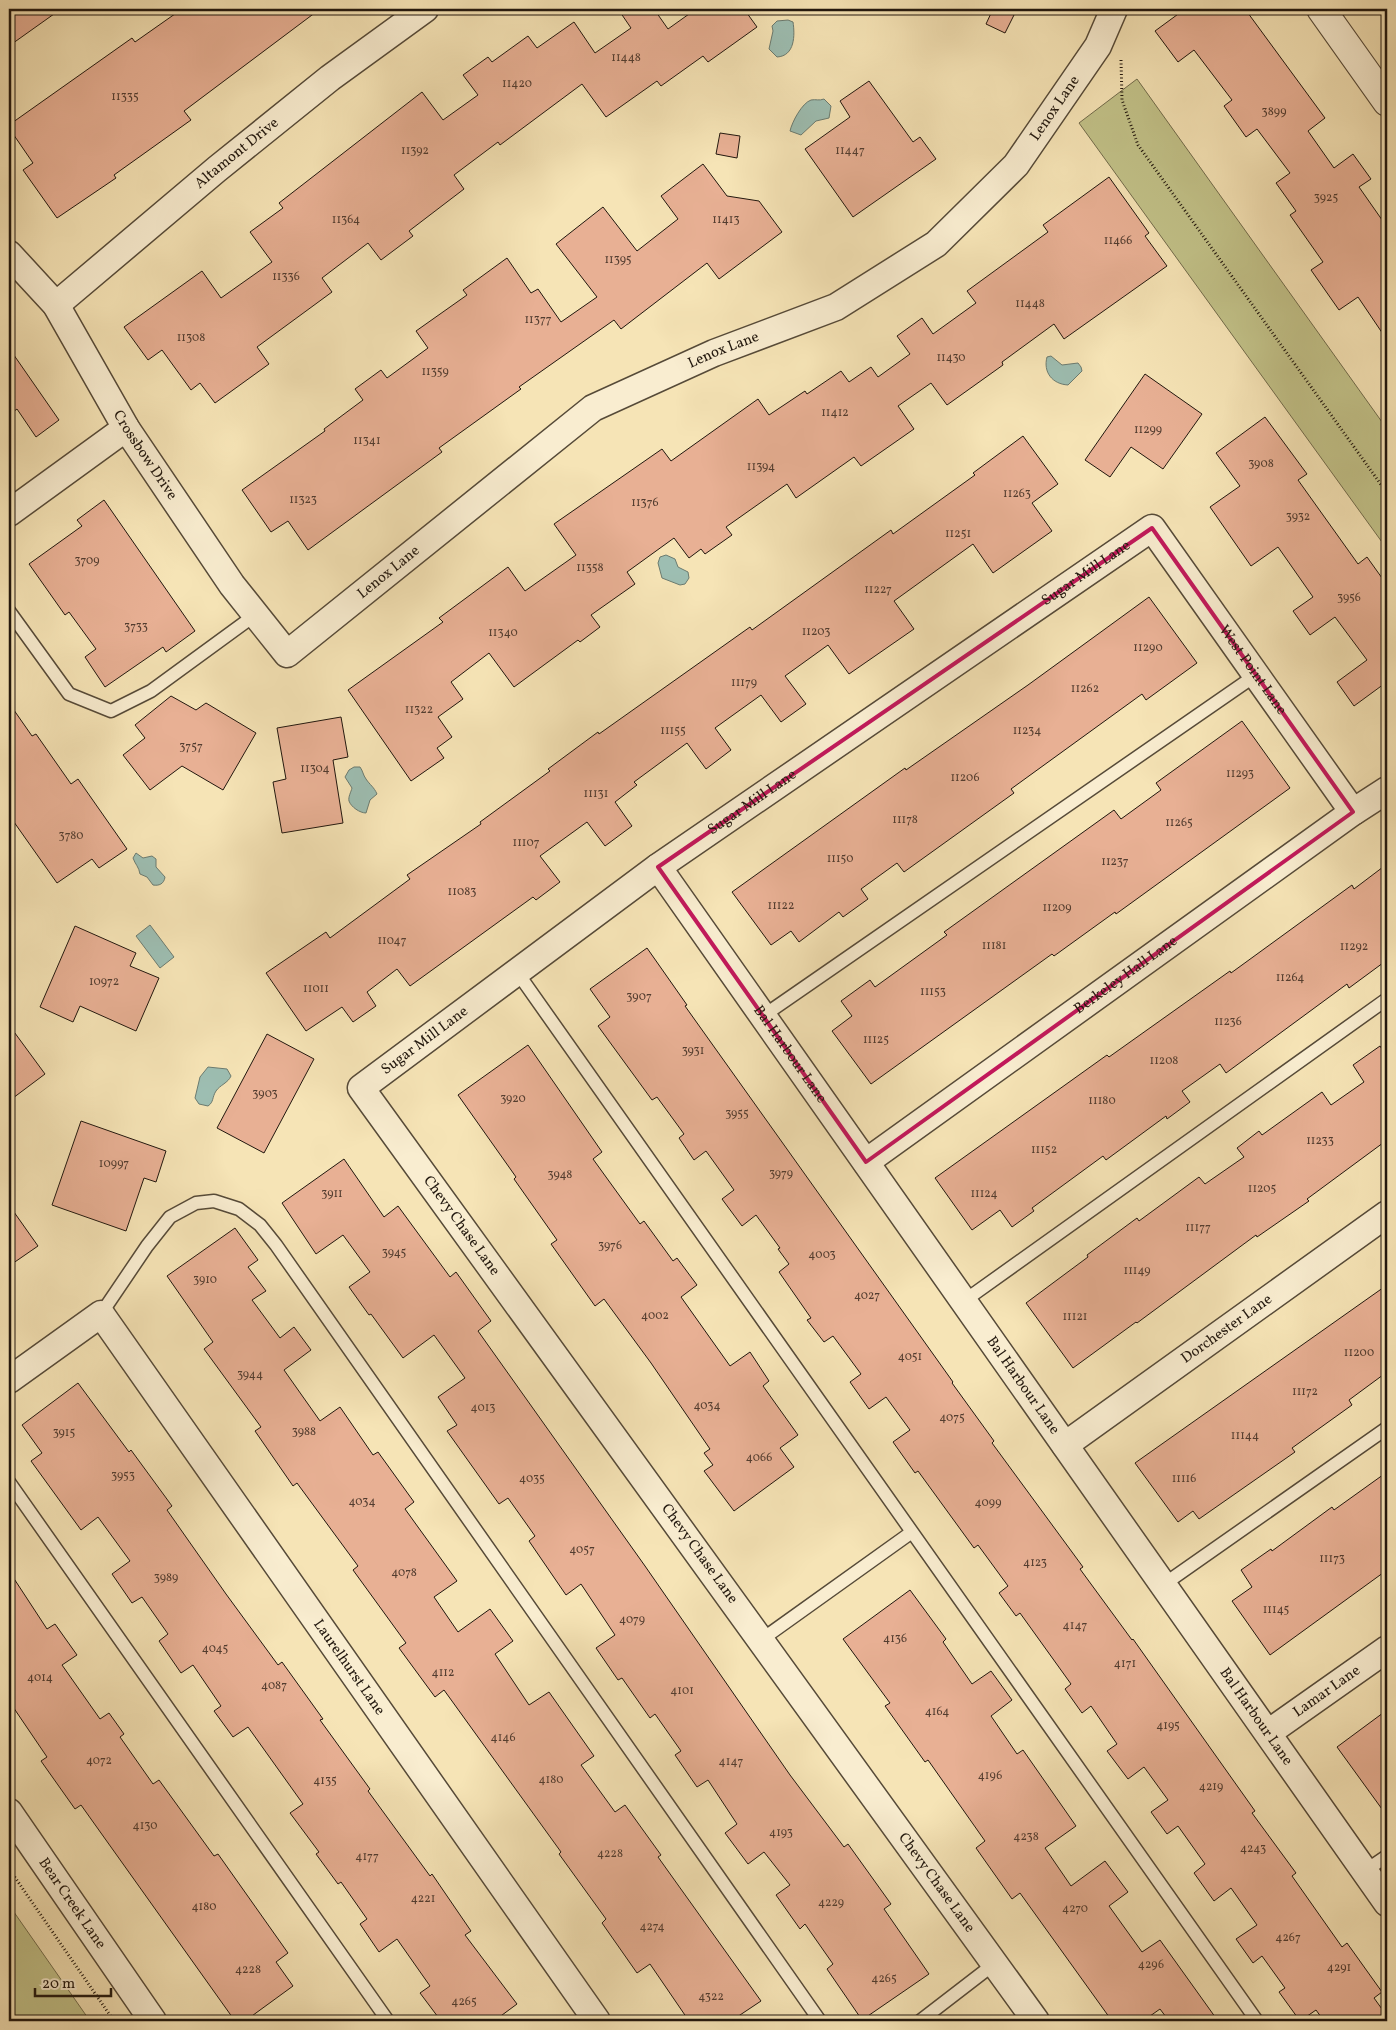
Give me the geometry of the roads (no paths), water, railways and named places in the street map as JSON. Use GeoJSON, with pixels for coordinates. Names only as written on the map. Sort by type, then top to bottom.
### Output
{"type":"FeatureCollection","features":[{"type":"Feature","properties":{"kind":"street","name":"Altamont Drive"},"geometry":{"type":"LineString","coordinates":[[56,305],[217,169],[330,78],[425,9]]}},
{"type":"Feature","properties":{"kind":"street","name":"Lenox Lane"},"geometry":{"type":"LineString","coordinates":[[287,654],[593,408],[714,353],[836,307],[936,244],[1016,165],[1098,46],[1114,9]]}},
{"type":"Feature","properties":{"kind":"street"},"geometry":{"type":"LineString","coordinates":[[1321,9],[1387,102]]}},
{"type":"Feature","properties":{"kind":"street","name":"Crossbow Drive"},"geometry":{"type":"LineString","coordinates":[[9,254],[56,305],[126,428],[232,585],[287,654]]}},
{"type":"Feature","properties":{"kind":"street"},"geometry":{"type":"LineString","coordinates":[[9,512],[126,428]]}},
{"type":"Feature","properties":{"kind":"street","name":"West Point Lane"},"geometry":{"type":"LineString","coordinates":[[1152,528],[1353,812]]}},
{"type":"Feature","properties":{"kind":"street","name":"Sugar Mill Lane"},"geometry":{"type":"LineString","coordinates":[[361,1088],[658,867],[1152,528]]}},
{"type":"Feature","properties":{"kind":"street","name":"Berkeley Hall Lane"},"geometry":{"type":"LineString","coordinates":[[866,1162],[1353,812],[1387,790]]}},
{"type":"Feature","properties":{"kind":"street","name":"Bal Harbour Lane"},"geometry":{"type":"LineString","coordinates":[[658,867],[1387,1902]]}},
{"type":"Feature","properties":{"kind":"street","name":"Chevy Chase Lane"},"geometry":{"type":"LineString","coordinates":[[361,1088],[1036,2021]]}},
{"type":"Feature","properties":{"kind":"street","name":"Dorchester Lane"},"geometry":{"type":"LineString","coordinates":[[1065,1444],[1387,1214]]}},
{"type":"Feature","properties":{"kind":"street"},"geometry":{"type":"LineString","coordinates":[[9,1380],[101,1314]]}},
{"type":"Feature","properties":{"kind":"street","name":"Laurelhurst Lane"},"geometry":{"type":"LineString","coordinates":[[101,1314],[597,2021]]}},
{"type":"Feature","properties":{"kind":"street","name":"Lamar Lane"},"geometry":{"type":"LineString","coordinates":[[1268,1733],[1387,1649]]}},
{"type":"Feature","properties":{"kind":"street","name":"Bear Creek Lane"},"geometry":{"type":"LineString","coordinates":[[9,1812],[152,2021]]}},
{"type":"Feature","properties":{"kind":"lane"},"geometry":{"type":"LineString","coordinates":[[9,611],[69,694],[111,711],[152,690],[255,615]]}},
{"type":"Feature","properties":{"kind":"lane"},"geometry":{"type":"LineString","coordinates":[[763,1016],[1256,675]]}},
{"type":"Feature","properties":{"kind":"lane"},"geometry":{"type":"LineString","coordinates":[[517,972],[1257,2021]]}},
{"type":"Feature","properties":{"kind":"lane"},"geometry":{"type":"LineString","coordinates":[[964,1302],[1387,999]]}},
{"type":"Feature","properties":{"kind":"lane"},"geometry":{"type":"LineString","coordinates":[[101,1314],[147,1246],[170,1217],[196,1203],[214,1201],[238,1209],[260,1225],[276,1245],[820,2021]]}},
{"type":"Feature","properties":{"kind":"lane"},"geometry":{"type":"LineString","coordinates":[[1163,1585],[1387,1428]]}},
{"type":"Feature","properties":{"kind":"lane"},"geometry":{"type":"LineString","coordinates":[[9,1482],[388,2021]]}},
{"type":"Feature","properties":{"kind":"lane"},"geometry":{"type":"LineString","coordinates":[[761,1640],[912,1532]]}},
{"type":"Feature","properties":{"kind":"lane"},"geometry":{"type":"LineString","coordinates":[[1365,1871],[1387,1856]]}},
{"type":"Feature","properties":{"kind":"lane"},"geometry":{"type":"LineString","coordinates":[[920,2021],[994,1964]]}},
{"type":"Feature","properties":{"kind":"water"},"geometry":{"type":"Polygon","coordinates":[[[788,20],[793,22],[794,39],[787,53],[777,57],[769,49],[773,31],[772,26],[777,21],[788,20]]]}},
{"type":"Feature","properties":{"kind":"water"},"geometry":{"type":"Polygon","coordinates":[[[824,99],[831,106],[829,118],[816,121],[801,135],[790,131],[795,118],[804,105],[811,100],[824,99]]]}},
{"type":"Feature","properties":{"kind":"water"},"geometry":{"type":"Polygon","coordinates":[[[1051,356],[1062,365],[1078,363],[1082,371],[1068,385],[1057,382],[1053,380],[1046,368],[1047,357],[1051,356]]]}},
{"type":"Feature","properties":{"kind":"water"},"geometry":{"type":"Polygon","coordinates":[[[666,555],[675,559],[678,567],[688,572],[689,578],[685,584],[680,585],[662,578],[658,563],[660,557],[666,555]]]}},
{"type":"Feature","properties":{"kind":"water"},"geometry":{"type":"Polygon","coordinates":[[[354,767],[360,767],[365,778],[377,794],[370,800],[366,813],[356,809],[349,801],[352,788],[345,777],[349,770],[354,767]]]}},
{"type":"Feature","properties":{"kind":"water"},"geometry":{"type":"Polygon","coordinates":[[[136,853],[143,858],[152,856],[156,859],[156,867],[165,877],[162,883],[153,885],[147,877],[140,874],[133,858],[136,853]]]}},
{"type":"Feature","properties":{"kind":"water"},"geometry":{"type":"Polygon","coordinates":[[[150,925],[174,957],[160,968],[136,936],[150,925]]]}},
{"type":"Feature","properties":{"kind":"water"},"geometry":{"type":"Polygon","coordinates":[[[208,1067],[227,1069],[231,1076],[216,1091],[208,1106],[199,1104],[195,1098],[200,1077],[208,1067]]]}}]}
